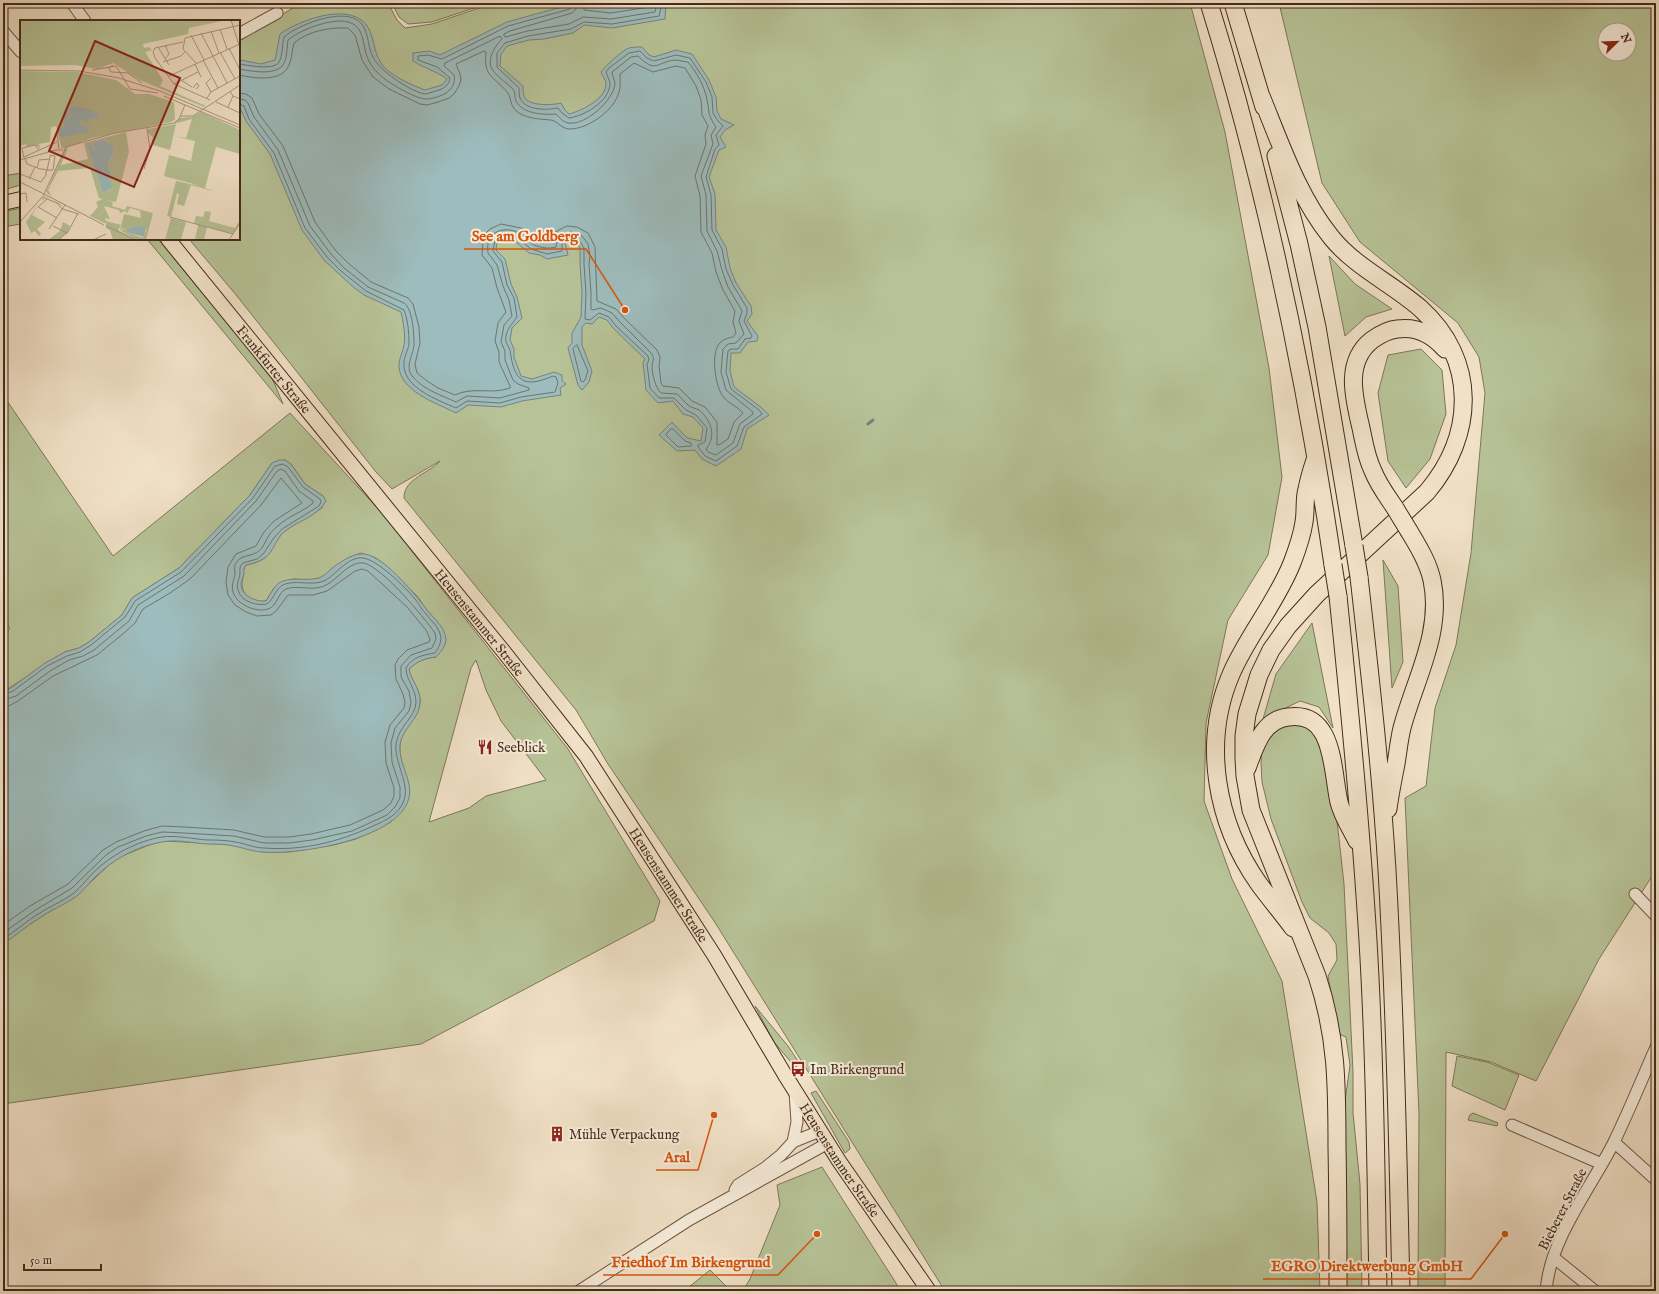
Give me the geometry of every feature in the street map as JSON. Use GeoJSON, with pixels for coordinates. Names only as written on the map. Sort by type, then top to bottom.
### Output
{"type":"FeatureCollection","features":[{"type":"Feature","properties":{"kind":"highway"},"geometry":{"type":"LineString","coordinates":[[1209,3],[1244,126],[1272,237],[1294,334],[1334,565],[1353,745],[1368,943],[1375,1114],[1378,1291]]}},
{"type":"Feature","properties":{"kind":"highway"},"geometry":{"type":"LineString","coordinates":[[1233,3],[1261,96],[1299,244],[1317,327],[1359,577],[1372,692],[1385,841],[1395,1047],[1401,1291]]}},
{"type":"Feature","properties":{"kind":"highway"},"geometry":{"type":"LineString","coordinates":[[1261,96],[1290,168],[1307,202],[1321,224],[1332,238],[1353,259],[1419,308],[1442,332],[1453,352],[1458,366],[1462,391],[1463,414],[1460,432],[1452,455],[1439,478],[1399,519],[1317,594],[1288,626],[1271,650],[1258,675],[1247,714],[1244,740],[1244,776],[1251,810],[1307,947],[1325,1000],[1332,1035],[1336,1067],[1338,1291]]}},
{"type":"Feature","properties":{"kind":"highway"},"geometry":{"type":"LineString","coordinates":[[1385,841],[1389,802],[1401,729],[1414,686],[1433,633],[1434,596],[1432,579],[1421,552],[1409,530],[1377,480],[1366,450],[1353,392],[1354,375],[1363,348],[1374,338],[1393,330],[1406,328],[1421,330],[1433,337],[1445,349],[1455,367],[1462,391]]}},
{"type":"Feature","properties":{"kind":"highway"},"geometry":{"type":"LineString","coordinates":[[1307,947],[1259,884],[1234,840],[1222,804],[1218,786],[1216,741],[1222,702],[1232,672],[1247,643],[1283,583],[1292,563],[1305,521],[1306,490],[1316,456]]}},
{"type":"Feature","properties":{"kind":"highway"},"geometry":{"type":"LineString","coordinates":[[1244,776],[1257,743],[1271,723],[1290,716],[1310,720],[1323,731],[1326,736],[1331,752],[1340,804],[1362,852]]}},
{"type":"Feature","properties":{"kind":"main road"},"geometry":{"type":"LineString","coordinates":[[3,203],[20,199]]}},
{"type":"Feature","properties":{"kind":"main road","name":"Frankfurter Straße"},"geometry":{"type":"LineString","coordinates":[[169,240],[380,499]]}},
{"type":"Feature","properties":{"kind":"main road","name":"Heusenstammer Straße"},"geometry":{"type":"LineString","coordinates":[[380,499],[586,756],[714,955],[828,1144],[929,1291]]}},
{"type":"Feature","properties":{"kind":"street"},"geometry":{"type":"LineString","coordinates":[[72,3],[84,20]]}},
{"type":"Feature","properties":{"kind":"street"},"geometry":{"type":"LineString","coordinates":[[240,33],[277,13]]}},
{"type":"Feature","properties":{"kind":"street"},"geometry":{"type":"LineString","coordinates":[[3,31],[20,51]]}},
{"type":"Feature","properties":{"kind":"street"},"geometry":{"type":"LineString","coordinates":[[1635,894],[1656,916]]}},
{"type":"Feature","properties":{"kind":"street","name":"Bieberer Straße"},"geometry":{"type":"LineString","coordinates":[[1546,1291],[1553,1256],[1562,1236],[1614,1142],[1656,1047]]}},
{"type":"Feature","properties":{"kind":"street"},"geometry":{"type":"LineString","coordinates":[[793,1142],[797,1122],[795,1091]]}},
{"type":"Feature","properties":{"kind":"street","name":"Bieberer Straße"},"geometry":{"type":"LineString","coordinates":[[1512,1125],[1602,1164]]}},
{"type":"Feature","properties":{"kind":"street"},"geometry":{"type":"LineString","coordinates":[[731,1196],[738,1185],[765,1168],[781,1155],[793,1142],[820,1131]]}},
{"type":"Feature","properties":{"kind":"street"},"geometry":{"type":"LineString","coordinates":[[1614,1142],[1656,1180]]}},
{"type":"Feature","properties":{"kind":"street"},"geometry":{"type":"LineString","coordinates":[[579,1291],[690,1220],[731,1196],[751,1187],[828,1144]]}},
{"type":"Feature","properties":{"kind":"street"},"geometry":{"type":"LineString","coordinates":[[1553,1256],[1595,1291]]}},
{"type":"Feature","properties":{"kind":"green space"},"geometry":{"type":"Polygon","coordinates":[[[301,3],[388,3],[397,20],[405,28],[432,24],[494,3],[755,3],[759,8],[757,3],[1190,3],[1225,132],[1269,368],[1282,477],[1268,555],[1228,620],[1206,723],[1204,801],[1232,879],[1282,981],[1317,1202],[1320,1291],[945,1291],[714,921],[608,764],[576,710],[404,498],[408,485],[440,461],[392,489],[376,472],[237,296],[190,240],[240,240],[240,40],[301,3]]]}},
{"type":"Feature","properties":{"kind":"green space"},"geometry":{"type":"Polygon","coordinates":[[[392,3],[489,3],[432,22],[408,24],[399,17],[392,3]]]}},
{"type":"Feature","properties":{"kind":"green space"},"geometry":{"type":"Polygon","coordinates":[[[1279,3],[1656,3],[1656,870],[1599,959],[1536,1081],[1491,1062],[1446,1052],[1445,1291],[1418,1291],[1419,1113],[1405,798],[1426,786],[1435,708],[1456,645],[1471,553],[1485,393],[1479,357],[1458,323],[1360,242],[1322,183],[1279,3]]]}},
{"type":"Feature","properties":{"kind":"green space"},"geometry":{"type":"Polygon","coordinates":[[[20,173],[20,185],[3,190],[3,176],[20,173]]]}},
{"type":"Feature","properties":{"kind":"green space"},"geometry":{"type":"Polygon","coordinates":[[[20,208],[20,224],[3,227],[3,212],[20,208]]]}},
{"type":"Feature","properties":{"kind":"green space"},"geometry":{"type":"Polygon","coordinates":[[[148,240],[159,240],[272,378],[283,404],[148,240]]]}},
{"type":"Feature","properties":{"kind":"green space"},"geometry":{"type":"Polygon","coordinates":[[[1329,256],[1355,284],[1392,309],[1366,317],[1345,336],[1329,256]]]}},
{"type":"Feature","properties":{"kind":"green space"},"geometry":{"type":"Polygon","coordinates":[[[1421,349],[1442,370],[1446,414],[1430,459],[1406,488],[1388,461],[1378,393],[1388,355],[1421,349]]]}},
{"type":"Feature","properties":{"kind":"green space"},"geometry":{"type":"Polygon","coordinates":[[[3,395],[113,556],[290,413],[381,512],[568,749],[660,901],[654,921],[421,1044],[3,1104],[3,943],[39,918],[77,895],[111,863],[122,856],[149,845],[163,841],[184,842],[233,845],[263,852],[289,852],[334,845],[356,839],[391,822],[409,786],[401,759],[401,739],[405,728],[416,715],[420,703],[419,694],[409,669],[422,660],[436,657],[437,621],[428,612],[418,597],[385,565],[376,558],[361,553],[348,558],[323,577],[311,580],[293,579],[274,588],[266,601],[250,599],[247,596],[244,592],[242,583],[246,565],[262,560],[270,552],[278,538],[284,532],[322,508],[323,496],[305,484],[291,464],[285,460],[272,463],[250,495],[179,568],[132,598],[122,615],[89,642],[79,648],[65,652],[3,692],[3,635],[10,629],[3,617],[3,395]],[[476,660],[471,668],[429,822],[469,808],[486,796],[546,780],[501,721],[486,690],[476,660]]]}},
{"type":"Feature","properties":{"kind":"green space"},"geometry":{"type":"Polygon","coordinates":[[[1383,560],[1398,586],[1403,662],[1392,688],[1383,560]]]}},
{"type":"Feature","properties":{"kind":"green space"},"geometry":{"type":"Polygon","coordinates":[[[1312,623],[1333,728],[1319,707],[1300,701],[1263,719],[1276,674],[1312,623]]]}},
{"type":"Feature","properties":{"kind":"green space"},"geometry":{"type":"Polygon","coordinates":[[[1281,724],[1307,726],[1318,735],[1337,821],[1344,884],[1353,1072],[1353,1113],[1360,1184],[1362,1291],[1347,1291],[1345,1268],[1344,1109],[1350,1065],[1346,1037],[1341,1035],[1338,1029],[1328,976],[1337,960],[1336,944],[1329,933],[1310,918],[1302,902],[1271,819],[1262,782],[1262,745],[1281,724]]]}},
{"type":"Feature","properties":{"kind":"green space"},"geometry":{"type":"Polygon","coordinates":[[[755,1006],[788,1046],[800,1064],[795,1067],[774,1042],[755,1006]]]}},
{"type":"Feature","properties":{"kind":"green space"},"geometry":{"type":"Polygon","coordinates":[[[1457,1056],[1487,1062],[1519,1075],[1505,1110],[1452,1086],[1457,1056]]]}},
{"type":"Feature","properties":{"kind":"green space"},"geometry":{"type":"Polygon","coordinates":[[[816,1091],[849,1142],[850,1149],[845,1153],[811,1093],[816,1091]]]}},
{"type":"Feature","properties":{"kind":"green space"},"geometry":{"type":"Polygon","coordinates":[[[1473,1113],[1498,1123],[1497,1126],[1468,1120],[1470,1115],[1473,1113]]]}},
{"type":"Feature","properties":{"kind":"green space"},"geometry":{"type":"Polygon","coordinates":[[[822,1167],[901,1291],[743,1291],[750,1279],[780,1205],[777,1185],[822,1167]]]}},
{"type":"Feature","properties":{"kind":"green space"},"geometry":{"type":"Polygon","coordinates":[[[710,1270],[731,1291],[684,1291],[710,1270]]]}},
{"type":"Feature","properties":{"kind":"water"},"geometry":{"type":"Polygon","coordinates":[[[576,3],[666,3],[665,19],[612,28],[584,25],[573,33],[544,39],[529,40],[507,46],[501,54],[500,66],[523,86],[526,100],[535,104],[561,103],[569,114],[592,104],[602,95],[606,84],[601,72],[614,58],[626,49],[632,47],[642,47],[649,55],[654,57],[676,50],[692,54],[709,80],[716,97],[717,111],[721,119],[734,125],[725,130],[720,137],[726,147],[719,150],[709,177],[715,194],[716,230],[726,247],[730,268],[736,283],[751,306],[752,314],[747,321],[758,336],[757,341],[748,342],[740,353],[731,353],[730,371],[734,387],[769,415],[747,429],[741,449],[716,466],[702,459],[695,450],[677,451],[659,435],[672,422],[687,438],[701,441],[703,428],[693,417],[683,414],[673,401],[658,403],[646,390],[643,363],[645,359],[613,328],[607,320],[599,317],[592,324],[586,323],[582,327],[582,345],[592,371],[589,382],[582,390],[578,385],[568,348],[572,343],[572,333],[581,317],[582,293],[580,248],[577,243],[572,241],[565,243],[568,255],[547,259],[540,255],[529,253],[516,242],[504,238],[497,242],[496,250],[505,259],[522,318],[512,328],[510,340],[521,376],[532,379],[554,372],[562,375],[562,381],[566,384],[560,388],[561,395],[522,401],[501,407],[468,405],[456,413],[420,395],[404,381],[400,373],[399,363],[405,341],[401,312],[364,295],[324,260],[302,230],[270,154],[246,121],[240,108],[240,60],[261,64],[275,60],[280,34],[289,28],[313,18],[340,14],[352,15],[362,20],[369,29],[376,53],[383,66],[397,77],[425,90],[442,85],[447,79],[413,61],[413,53],[429,51],[440,55],[507,22],[576,3]]]}},
{"type":"Feature","properties":{"kind":"water"},"geometry":{"type":"Polygon","coordinates":[[[279,460],[285,460],[291,464],[305,484],[323,496],[326,501],[312,515],[284,532],[266,557],[246,565],[241,584],[246,595],[254,599],[266,601],[274,588],[283,581],[319,578],[349,558],[360,554],[368,555],[388,567],[397,576],[415,595],[444,631],[446,642],[436,657],[422,660],[409,669],[419,693],[420,702],[417,714],[401,739],[400,745],[401,759],[408,780],[410,794],[408,801],[400,814],[385,825],[366,835],[345,842],[300,851],[264,852],[227,845],[173,841],[153,844],[135,850],[110,864],[77,896],[43,916],[3,943],[3,692],[11,688],[45,663],[65,652],[79,648],[89,642],[122,615],[132,598],[179,568],[250,495],[272,463],[279,460]]]}},
{"type":"Feature","properties":{"kind":"waterway"},"geometry":{"type":"LineString","coordinates":[[868,424],[873,420]]}},
{"type":"Feature","properties":{"kind":"place","name":"See am Goldberg"},"geometry":{"type":"Point","coordinates":[625,310]}},
{"type":"Feature","properties":{"kind":"place","name":"Seeblick"},"geometry":{"type":"Point","coordinates":[485,747]}},
{"type":"Feature","properties":{"kind":"place","name":"Im Birkengrund"},"geometry":{"type":"Point","coordinates":[798,1069]}},
{"type":"Feature","properties":{"kind":"place","name":"Aral"},"geometry":{"type":"Point","coordinates":[714,1115]}},
{"type":"Feature","properties":{"kind":"place","name":"Mühle Verpackung"},"geometry":{"type":"Point","coordinates":[557,1134]}},
{"type":"Feature","properties":{"kind":"place","name":"Friedhof Im Birkengrund"},"geometry":{"type":"Point","coordinates":[817,1234]}},
{"type":"Feature","properties":{"kind":"place","name":"EGRO Direktwerbung GmbH"},"geometry":{"type":"Point","coordinates":[1505,1234]}}]}
